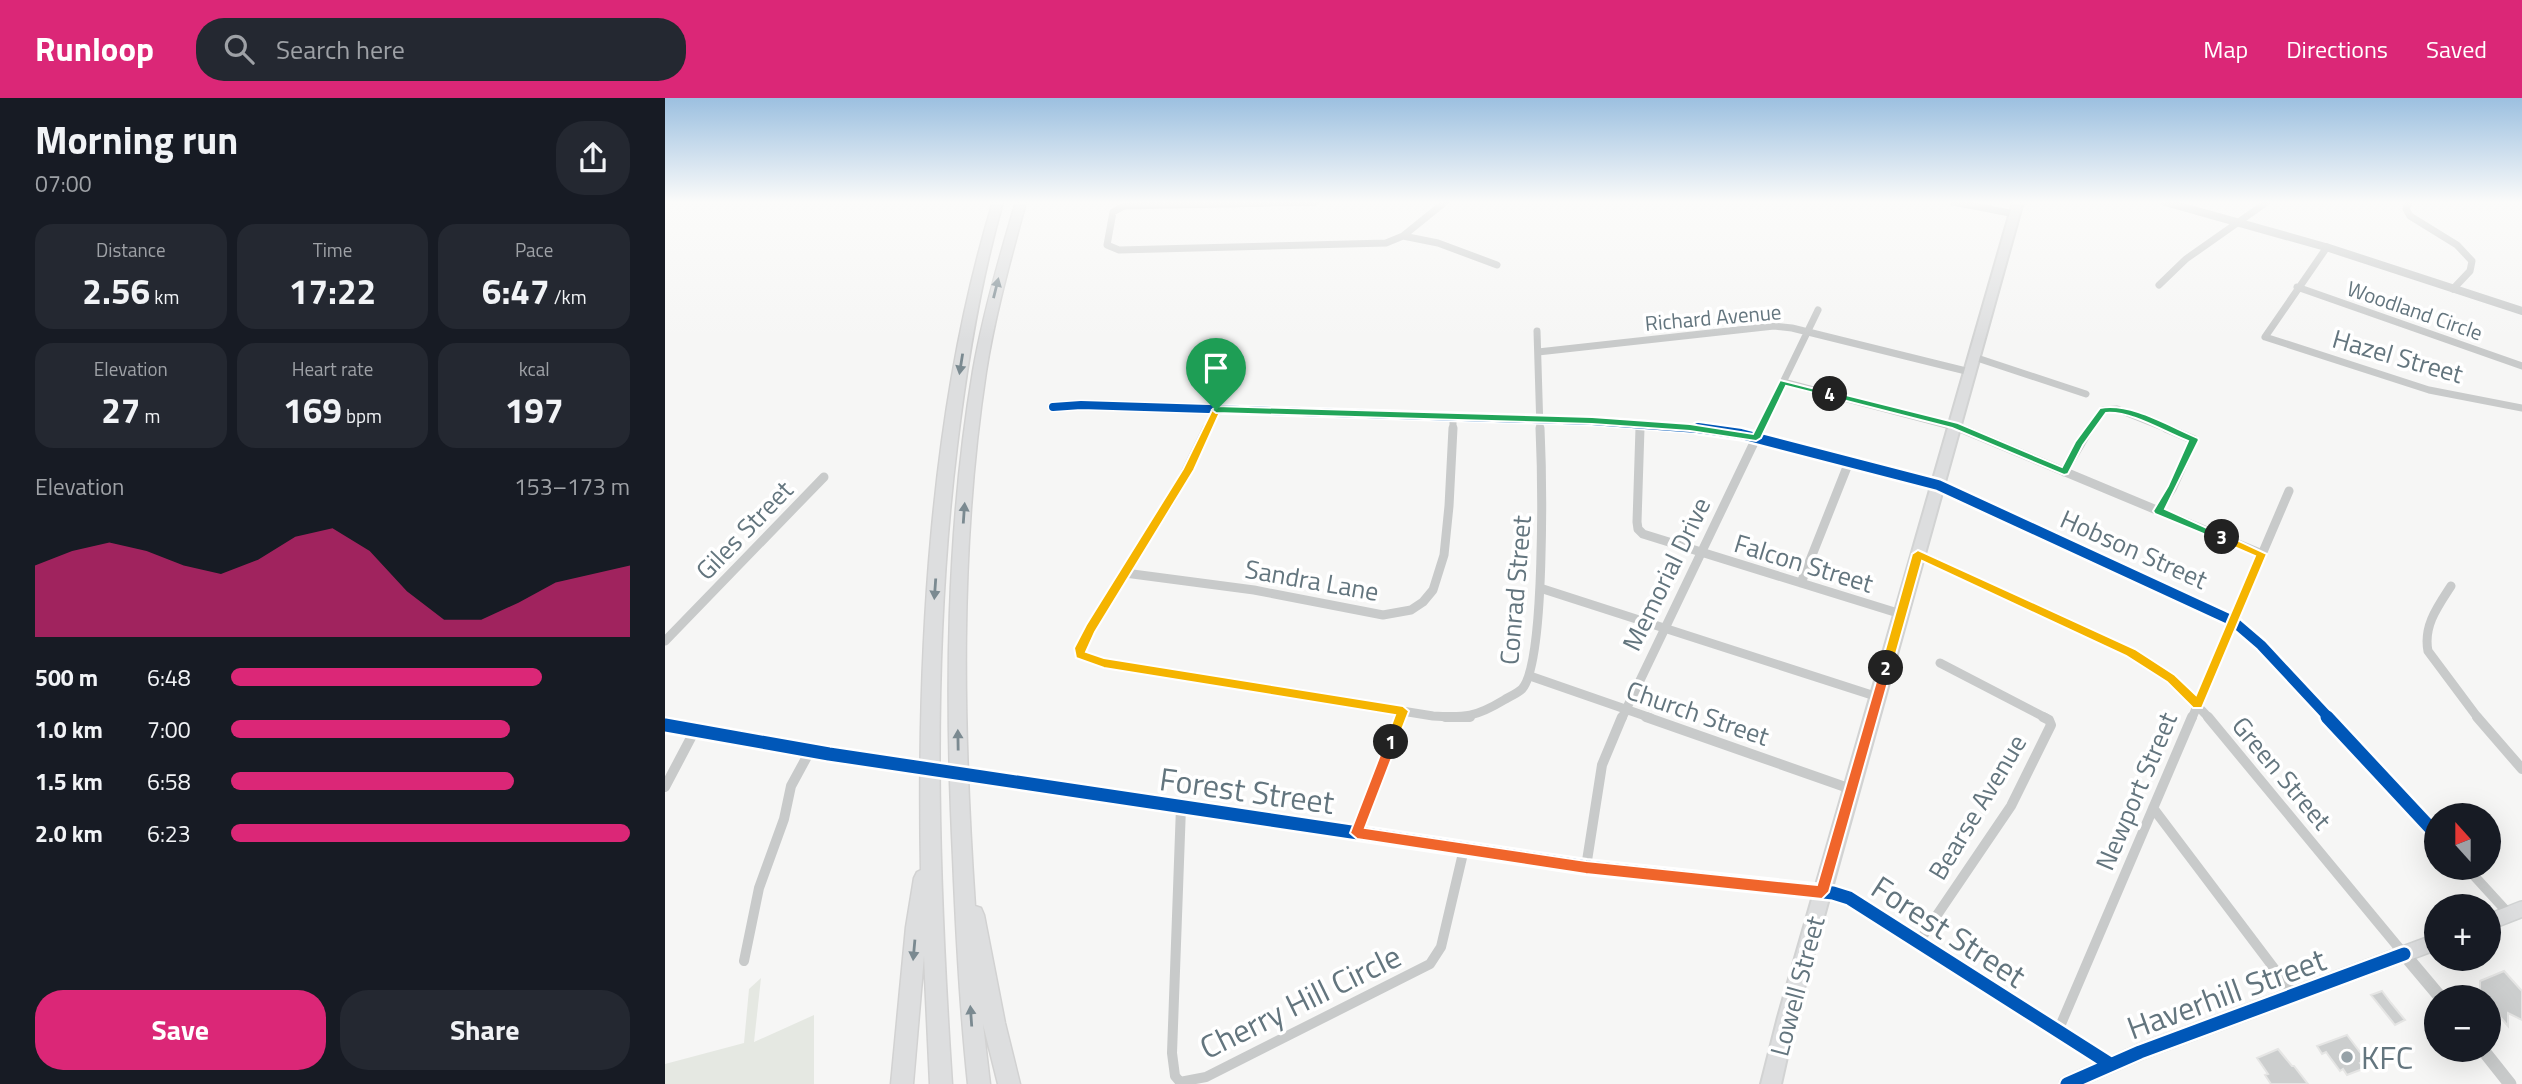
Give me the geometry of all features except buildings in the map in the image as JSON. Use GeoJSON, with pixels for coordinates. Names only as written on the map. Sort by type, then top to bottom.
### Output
{"type":"FeatureCollection","features":[{"type":"Feature","properties":{"kind":"highway"},"geometry":{"type":"LineString","coordinates":[[941,1084],[930,834],[934,611],[942,505],[971,305],[986,248]]}},
{"type":"Feature","properties":{"kind":"highway"},"geometry":{"type":"LineString","coordinates":[[979,1084],[971,1019],[962,850],[958,676],[966,495],[981,367],[993,302],[1008,248]]}},
{"type":"Feature","properties":{"kind":"highway"},"geometry":{"type":"LineString","coordinates":[[902,1084],[916,926],[930,834]]}},
{"type":"Feature","properties":{"kind":"highway"},"geometry":{"type":"LineString","coordinates":[[962,850],[994,1023],[1009,1084]]}},
{"type":"Feature","properties":{"kind":"main road","name":"Lowell Street"},"geometry":{"type":"LineString","coordinates":[[1771,1084],[1822,892],[2005,248]]}},
{"type":"Feature","properties":{"kind":"main road","name":"Haverhill Street"},"geometry":{"type":"LineString","coordinates":[[2067,1084],[2110,1064],[2424,946]]}},
{"type":"Feature","properties":{"kind":"street"},"geometry":{"type":"LineString","coordinates":[[1114,248],[1206,248]]}},
{"type":"Feature","properties":{"kind":"street"},"geometry":{"type":"LineString","coordinates":[[1451,248],[1496,265]]}},
{"type":"Feature","properties":{"kind":"street"},"geometry":{"type":"LineString","coordinates":[[2159,285],[2201,248]]}},
{"type":"Feature","properties":{"kind":"street"},"geometry":{"type":"LineString","coordinates":[[2297,287],[2326,248]]}},
{"type":"Feature","properties":{"kind":"street"},"geometry":{"type":"LineString","coordinates":[[2330,248],[2522,311]]}},
{"type":"Feature","properties":{"kind":"street"},"geometry":{"type":"LineString","coordinates":[[2453,289],[2472,268],[2472,261],[2460,248]]}},
{"type":"Feature","properties":{"kind":"street","name":"Hazel Street"},"geometry":{"type":"LineString","coordinates":[[2297,287],[2265,337],[2429,390],[2522,408]]}},
{"type":"Feature","properties":{"kind":"street","name":"Woodland Circle"},"geometry":{"type":"LineString","coordinates":[[2297,287],[2522,366]]}},
{"type":"Feature","properties":{"kind":"street","name":"Memorial Drive"},"geometry":{"type":"LineString","coordinates":[[1586,867],[1602,765],[1818,310]]}},
{"type":"Feature","properties":{"kind":"street","name":"Richard Avenue"},"geometry":{"type":"LineString","coordinates":[[1538,352],[1764,326],[1972,365],[2087,394]]}},
{"type":"Feature","properties":{"kind":"street","name":"Conrad Street"},"geometry":{"type":"LineString","coordinates":[[1125,573],[1087,635],[1080,648],[1080,655],[1104,663],[1453,719],[1483,713],[1522,689],[1530,676],[1535,650],[1543,510],[1537,331]]}},
{"type":"Feature","properties":{"kind":"street"},"geometry":{"type":"LineString","coordinates":[[1783,383],[1955,425],[2262,554]]}},
{"type":"Feature","properties":{"kind":"street","name":"Hobson Street"},"geometry":{"type":"LineString","coordinates":[[1053,407],[1541,419],[1715,430],[1938,485],[2233,621],[2262,645],[2424,821]]}},
{"type":"Feature","properties":{"kind":"street"},"geometry":{"type":"LineString","coordinates":[[2064,472],[2079,444],[2103,410],[2111,409],[2194,440],[2173,487],[2158,511]]}},
{"type":"Feature","properties":{"kind":"street"},"geometry":{"type":"LineString","coordinates":[[1125,573],[1188,470],[1216,410]]}},
{"type":"Feature","properties":{"kind":"street","name":"Sandra Lane"},"geometry":{"type":"LineString","coordinates":[[1125,573],[1254,590],[1383,615],[1399,615],[1413,609],[1426,600],[1435,588],[1439,573],[1448,517],[1453,417]]}},
{"type":"Feature","properties":{"kind":"street","name":"Falcon Street"},"geometry":{"type":"LineString","coordinates":[[1640,424],[1638,529],[1653,538],[1901,614]]}},
{"type":"Feature","properties":{"kind":"street"},"geometry":{"type":"LineString","coordinates":[[1801,583],[1849,462]]}},
{"type":"Feature","properties":{"kind":"street","name":"Giles Street"},"geometry":{"type":"LineString","coordinates":[[665,641],[824,477]]}},
{"type":"Feature","properties":{"kind":"street","name":"Newport Street"},"geometry":{"type":"LineString","coordinates":[[2058,1031],[2289,491]]}},
{"type":"Feature","properties":{"kind":"street","name":"Green Street"},"geometry":{"type":"LineString","coordinates":[[1918,554],[2131,653],[2171,678],[2198,704],[2404,954]]}},
{"type":"Feature","properties":{"kind":"street"},"geometry":{"type":"LineString","coordinates":[[2451,586],[2423,639],[2428,651],[2481,722],[2522,769]]}},
{"type":"Feature","properties":{"kind":"street"},"geometry":{"type":"LineString","coordinates":[[1540,588],[1878,697]]}},
{"type":"Feature","properties":{"kind":"street","name":"Bearse Avenue"},"geometry":{"type":"LineString","coordinates":[[1918,943],[2011,806],[2050,729],[2049,720],[1940,663]]}},
{"type":"Feature","properties":{"kind":"street","name":"Church Street"},"geometry":{"type":"LineString","coordinates":[[1530,676],[1851,789]]}},
{"type":"Feature","properties":{"kind":"street"},"geometry":{"type":"LineString","coordinates":[[1357,833],[1403,711]]}},
{"type":"Feature","properties":{"kind":"street","name":"Forest Street"},"geometry":{"type":"LineString","coordinates":[[665,725],[829,754],[1586,867],[1822,892],[1849,898],[2110,1064]]}},
{"type":"Feature","properties":{"kind":"street"},"geometry":{"type":"LineString","coordinates":[[665,787],[695,730]]}},
{"type":"Feature","properties":{"kind":"street"},"geometry":{"type":"LineString","coordinates":[[744,961],[759,888],[784,819],[791,786],[810,751]]}},
{"type":"Feature","properties":{"kind":"street","name":"Cherry Hill Circle"},"geometry":{"type":"LineString","coordinates":[[1181,807],[1172,1053],[1175,1076],[1180,1082],[1206,1077],[1430,964],[1441,947],[1464,849]]}},
{"type":"Feature","properties":{"kind":"street"},"geometry":{"type":"LineString","coordinates":[[2153,808],[2295,996]]}},
{"type":"Feature","properties":{"kind":"street"},"geometry":{"type":"LineString","coordinates":[[2481,880],[2516,911]]}},
{"type":"Feature","properties":{"kind":"street"},"geometry":{"type":"LineString","coordinates":[[2404,954],[2430,985]]}},
{"type":"Feature","properties":{"kind":"street"},"geometry":{"type":"LineString","coordinates":[[2493,1062],[2510,1084]]}},
{"type":"Feature","properties":{"kind":"shaded area"},"geometry":{"type":"Polygon","coordinates":[[[761,978],[754,1042],[814,1015],[814,1084],[665,1084],[665,1064],[744,1043],[749,989],[761,978]]]}},
{"type":"Feature","properties":{"kind":"cycle path"},"geometry":{"type":"LineString","coordinates":[[1053,407],[1081,405],[1592,421],[1690,427],[1741,434],[1938,485],[2233,621],[2261,645],[2424,821]]}},
{"type":"Feature","properties":{"kind":"cycle path"},"geometry":{"type":"LineString","coordinates":[[665,725],[829,754],[1586,867],[1833,893],[1849,898],[2110,1064]]}},
{"type":"Feature","properties":{"kind":"cycle path"},"geometry":{"type":"LineString","coordinates":[[2067,1084],[2140,1052],[2404,954]]}},
{"type":"Feature","properties":{"kind":"place","name":"KFC"},"geometry":{"type":"Point","coordinates":[2347,1057]}},
{"type":"Feature","properties":{"kind":"route"},"geometry":{"type":"LineString","coordinates":[[1783,383],[1955,425],[2064,472],[2079,444],[2103,410],[2117,409],[2194,440],[2173,487],[2158,511],[2262,554],[2198,704],[2171,678],[2131,653],[1918,554],[1822,892],[1586,867],[1357,833],[1403,711],[1104,663],[1080,655],[1080,648],[1090,629],[1172,499],[1216,410],[1592,421],[1690,427],[1756,438],[1783,383]]}}]}
